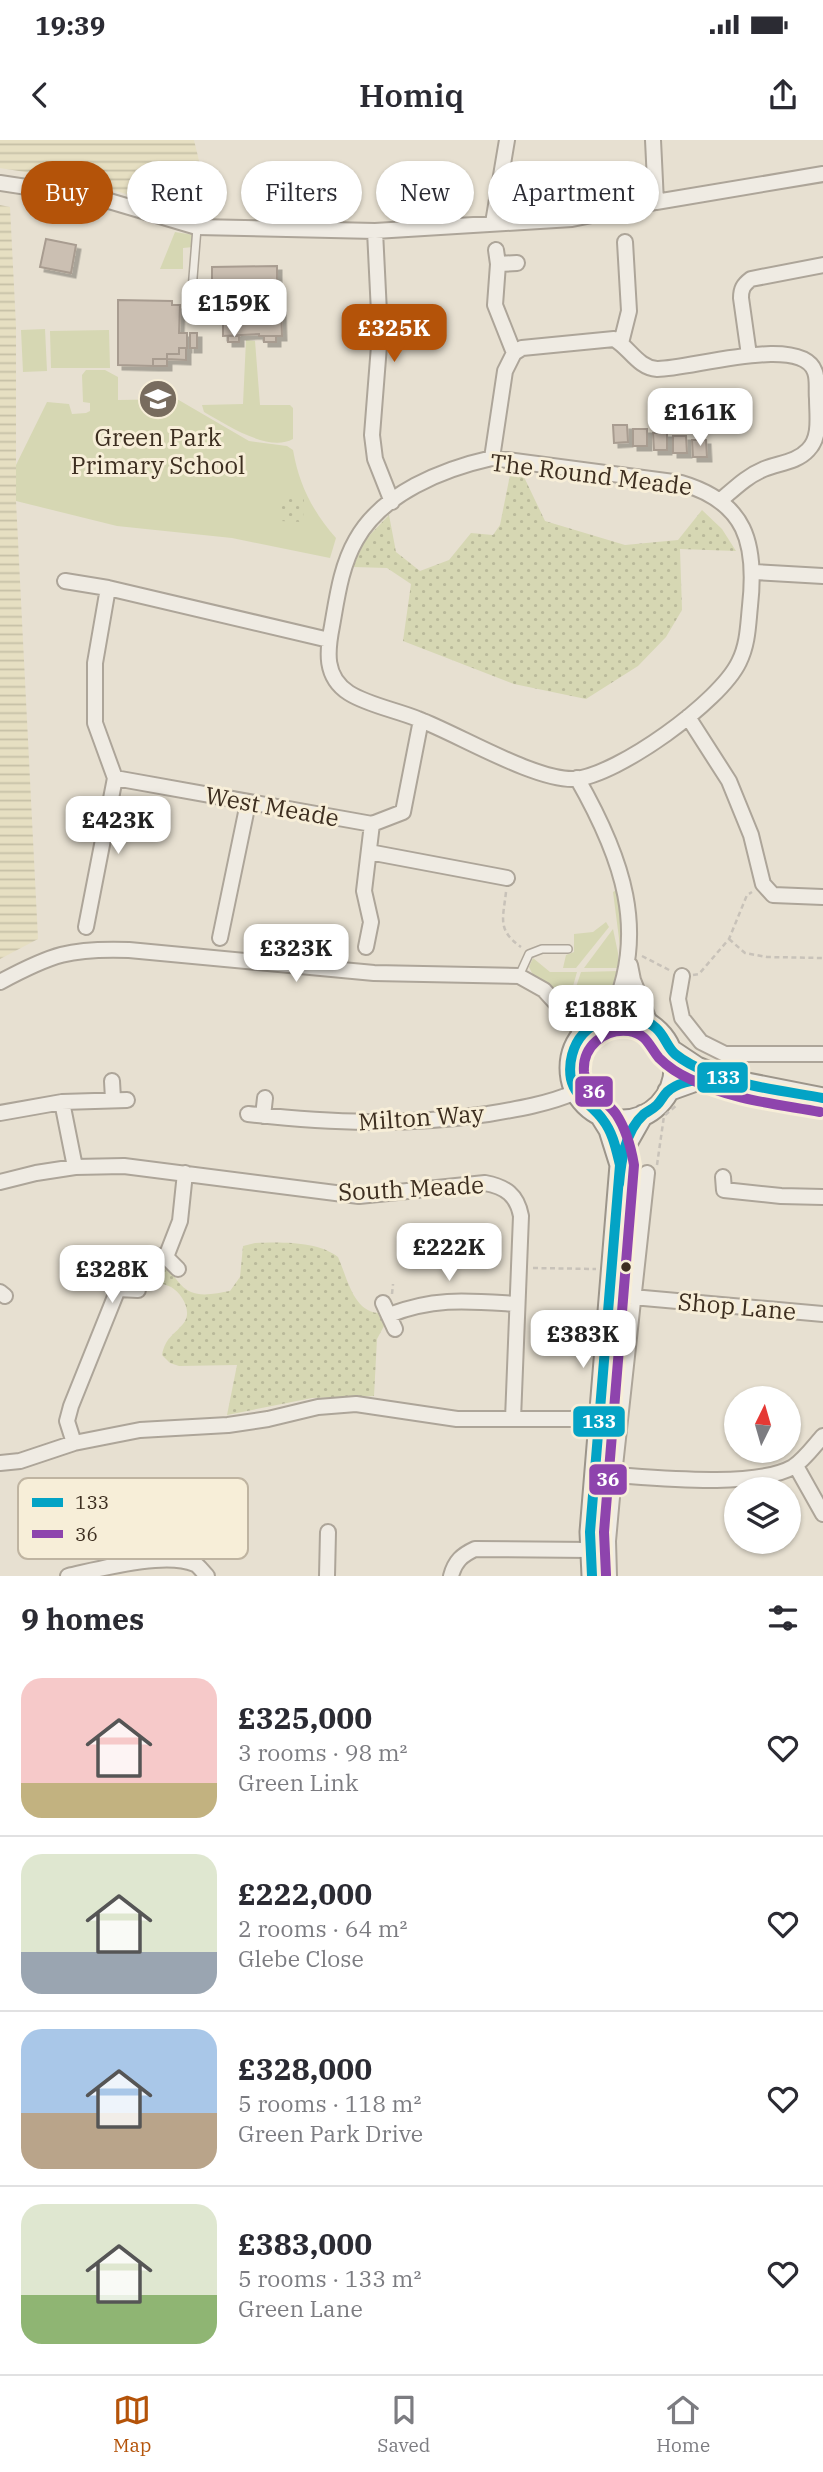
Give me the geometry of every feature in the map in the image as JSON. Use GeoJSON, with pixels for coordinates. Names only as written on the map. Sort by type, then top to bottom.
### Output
{"type":"FeatureCollection","features":[{"type":"Feature","properties":{"kind":"main road"},"geometry":{"type":"LineString","coordinates":[[675,1096],[670,1049],[664,1038],[641,1020],[628,1016],[609,1017],[594,1024],[583,1033],[572,1053],[570,1066],[576,1092],[599,1114],[620,1119],[643,1115],[675,1096],[696,1081],[727,1079]]}},
{"type":"Feature","properties":{"kind":"main road"},"geometry":{"type":"LineString","coordinates":[[670,1049],[697,1067],[727,1079],[823,1098]]}},
{"type":"Feature","properties":{"kind":"main road"},"geometry":{"type":"LineString","coordinates":[[599,1114],[609,1130],[620,1165]]}},
{"type":"Feature","properties":{"kind":"main road"},"geometry":{"type":"LineString","coordinates":[[592,1576],[590,1532],[620,1165],[626,1145],[643,1115]]}},
{"type":"Feature","properties":{"kind":"street"},"geometry":{"type":"LineString","coordinates":[[504,161],[507,140]]}},
{"type":"Feature","properties":{"kind":"street"},"geometry":{"type":"LineString","coordinates":[[653,140],[654,161]]}},
{"type":"Feature","properties":{"kind":"street"},"geometry":{"type":"LineString","coordinates":[[659,201],[823,174]]}},
{"type":"Feature","properties":{"kind":"street"},"geometry":{"type":"LineString","coordinates":[[0,183],[99,198],[197,227],[375,230],[488,223]]}},
{"type":"Feature","properties":{"kind":"street"},"geometry":{"type":"LineString","coordinates":[[375,230],[380,333],[372,435],[375,459],[392,502]]}},
{"type":"Feature","properties":{"kind":"street"},"geometry":{"type":"LineString","coordinates":[[621,343],[629,310],[625,242]]}},
{"type":"Feature","properties":{"kind":"street"},"geometry":{"type":"LineString","coordinates":[[514,353],[495,305],[497,257],[517,263]]}},
{"type":"Feature","properties":{"kind":"street"},"geometry":{"type":"LineString","coordinates":[[749,355],[741,289],[751,279],[823,265]]}},
{"type":"Feature","properties":{"kind":"street"},"geometry":{"type":"LineString","coordinates":[[492,458],[505,371],[514,353],[522,348],[614,339],[641,362],[657,369],[749,355],[800,357],[809,363],[815,372],[817,449],[743,480],[721,500]]}},
{"type":"Feature","properties":{"kind":"street","name":"The Round Meade"},"geometry":{"type":"LineString","coordinates":[[492,458],[681,483],[704,490],[721,500],[734,513],[743,528],[754,572],[746,645],[738,664],[718,690],[688,717],[614,767],[596,775],[577,778],[561,779],[539,773],[421,720],[350,694],[339,685],[331,673],[327,656],[340,581],[356,540],[371,520],[392,502],[448,469],[492,458]]}},
{"type":"Feature","properties":{"kind":"street"},"geometry":{"type":"LineString","coordinates":[[754,572],[823,576]]}},
{"type":"Feature","properties":{"kind":"street"},"geometry":{"type":"LineString","coordinates":[[65,581],[108,587],[329,640]]}},
{"type":"Feature","properties":{"kind":"street"},"geometry":{"type":"LineString","coordinates":[[86,927],[115,778],[95,723],[95,663],[108,587]]}},
{"type":"Feature","properties":{"kind":"street"},"geometry":{"type":"LineString","coordinates":[[688,717],[729,781],[751,835],[763,884],[773,895],[823,897]]}},
{"type":"Feature","properties":{"kind":"street","name":"West Meade"},"geometry":{"type":"LineString","coordinates":[[115,778],[372,824],[403,812],[421,720]]}},
{"type":"Feature","properties":{"kind":"street"},"geometry":{"type":"LineString","coordinates":[[577,778],[612,846],[622,874],[633,980],[651,1026]]}},
{"type":"Feature","properties":{"kind":"street"},"geometry":{"type":"LineString","coordinates":[[220,938],[248,803]]}},
{"type":"Feature","properties":{"kind":"street"},"geometry":{"type":"LineString","coordinates":[[366,947],[371,922],[364,891],[372,824]]}},
{"type":"Feature","properties":{"kind":"street"},"geometry":{"type":"LineString","coordinates":[[369,852],[507,878]]}},
{"type":"Feature","properties":{"kind":"street"},"geometry":{"type":"LineString","coordinates":[[0,982],[51,957],[94,949],[374,973],[519,976],[544,990],[583,1033]]}},
{"type":"Feature","properties":{"kind":"street"},"geometry":{"type":"LineString","coordinates":[[609,1017],[617,1000],[629,957]]}},
{"type":"Feature","properties":{"kind":"street"},"geometry":{"type":"LineString","coordinates":[[682,976],[678,999],[682,1018],[701,1042],[726,1054],[823,1054]]}},
{"type":"Feature","properties":{"kind":"street"},"geometry":{"type":"LineString","coordinates":[[0,1113],[62,1102],[120,1100],[112,1082]]}},
{"type":"Feature","properties":{"kind":"street","name":"Milton Way"},"geometry":{"type":"LineString","coordinates":[[265,1098],[256,1115],[356,1123],[405,1123],[512,1110],[552,1101],[576,1092]]}},
{"type":"Feature","properties":{"kind":"street"},"geometry":{"type":"LineString","coordinates":[[62,1102],[75,1167]]}},
{"type":"Feature","properties":{"kind":"street","name":"South Meade"},"geometry":{"type":"LineString","coordinates":[[0,1182],[75,1167],[124,1166],[359,1196],[485,1183],[500,1186],[518,1203],[521,1216],[513,1419]]}},
{"type":"Feature","properties":{"kind":"street"},"geometry":{"type":"LineString","coordinates":[[178,1269],[158,1256],[180,1221],[185,1173]]}},
{"type":"Feature","properties":{"kind":"street"},"geometry":{"type":"LineString","coordinates":[[609,1576],[608,1541],[614,1475],[647,1173]]}},
{"type":"Feature","properties":{"kind":"street"},"geometry":{"type":"LineString","coordinates":[[723,1177],[724,1190],[823,1197]]}},
{"type":"Feature","properties":{"kind":"street"},"geometry":{"type":"LineString","coordinates":[[105,1275],[118,1289],[138,1290]]}},
{"type":"Feature","properties":{"kind":"street"},"geometry":{"type":"LineString","coordinates":[[74,1443],[67,1421],[71,1406],[118,1289]]}},
{"type":"Feature","properties":{"kind":"street","name":"Shop Lane"},"geometry":{"type":"LineString","coordinates":[[610,1295],[823,1314]]}},
{"type":"Feature","properties":{"kind":"street"},"geometry":{"type":"LineString","coordinates":[[395,1329],[386,1309],[450,1300],[517,1304]]}},
{"type":"Feature","properties":{"kind":"street"},"geometry":{"type":"LineString","coordinates":[[0,1463],[20,1461],[74,1443],[140,1430],[228,1425],[318,1407],[356,1404],[457,1419],[599,1419]]}},
{"type":"Feature","properties":{"kind":"street"},"geometry":{"type":"LineString","coordinates":[[614,1475],[690,1480],[779,1474],[796,1466],[823,1436]]}},
{"type":"Feature","properties":{"kind":"street"},"geometry":{"type":"LineString","coordinates":[[796,1466],[823,1514]]}},
{"type":"Feature","properties":{"kind":"street"},"geometry":{"type":"LineString","coordinates":[[327,1576],[328,1532]]}},
{"type":"Feature","properties":{"kind":"street"},"geometry":{"type":"LineString","coordinates":[[451,1576],[455,1563],[462,1555],[475,1549],[591,1550]]}},
{"type":"Feature","properties":{"kind":"street"},"geometry":{"type":"LineString","coordinates":[[68,1576],[132,1562],[173,1561],[197,1564],[207,1576]]}},
{"type":"Feature","properties":{"kind":"lane"},"geometry":{"type":"LineString","coordinates":[[190,315],[197,227]]}},
{"type":"Feature","properties":{"kind":"lane"},"geometry":{"type":"LineString","coordinates":[[519,976],[529,954],[542,949],[568,949]]}},
{"type":"Feature","properties":{"kind":"path"},"geometry":{"type":"LineString","coordinates":[[507,878],[502,924],[508,938],[529,954]]}},
{"type":"Feature","properties":{"kind":"path"},"geometry":{"type":"LineString","coordinates":[[629,957],[637,953],[682,976],[699,974],[729,939],[747,895],[763,884]]}},
{"type":"Feature","properties":{"kind":"path"},"geometry":{"type":"LineString","coordinates":[[729,939],[745,953],[767,957],[823,958]]}},
{"type":"Feature","properties":{"kind":"path"},"geometry":{"type":"LineString","coordinates":[[647,1173],[656,1173],[664,1116],[675,1096]]}},
{"type":"Feature","properties":{"kind":"path"},"geometry":{"type":"LineString","coordinates":[[519,1268],[612,1270]]}},
{"type":"Feature","properties":{"kind":"shaded area"},"geometry":{"type":"Polygon","coordinates":[[[0,140],[194,140],[199,161],[127,161],[127,195],[113,190],[113,161],[21,161],[21,171],[0,168],[0,140]]]}},
{"type":"Feature","properties":{"kind":"shaded area"},"geometry":{"type":"Polygon","coordinates":[[[0,205],[10,207],[16,326],[16,501],[38,939],[0,959],[0,205]]]}},
{"type":"Feature","properties":{"kind":"green space"},"geometry":{"type":"Polygon","coordinates":[[[175,232],[194,235],[193,247],[183,248],[183,269],[160,269],[175,232]]]}},
{"type":"Feature","properties":{"kind":"green space"},"geometry":{"type":"Polygon","coordinates":[[[45,329],[47,371],[23,372],[21,330],[45,329]]]}},
{"type":"Feature","properties":{"kind":"green space"},"geometry":{"type":"Polygon","coordinates":[[[109,330],[110,368],[51,368],[50,331],[109,330]]]}},
{"type":"Feature","properties":{"kind":"green space"},"geometry":{"type":"Polygon","coordinates":[[[246,340],[255,341],[260,405],[290,405],[293,408],[293,439],[283,442],[260,440],[235,430],[204,412],[202,405],[243,404],[246,340]]]}},
{"type":"Feature","properties":{"kind":"green space"},"geometry":{"type":"Polygon","coordinates":[[[86,370],[105,370],[118,377],[118,400],[177,399],[249,441],[287,446],[293,450],[308,497],[336,538],[330,558],[232,538],[117,526],[16,501],[16,465],[47,402],[69,404],[72,414],[90,411],[90,403],[83,402],[82,375],[86,370]]]}},
{"type":"Feature","properties":{"kind":"green space"},"geometry":{"type":"Polygon","coordinates":[[[510,475],[524,477],[545,521],[625,545],[678,540],[702,510],[722,529],[736,551],[680,549],[682,610],[666,637],[638,666],[586,699],[514,684],[403,641],[411,584],[387,568],[353,567],[365,540],[389,515],[396,552],[420,571],[449,560],[471,533],[493,535],[500,525],[510,475]]]}},
{"type":"Feature","properties":{"kind":"green space"},"geometry":{"type":"Polygon","coordinates":[[[282,496],[304,498],[303,522],[280,521],[282,496]]]}},
{"type":"Feature","properties":{"kind":"green space"},"geometry":{"type":"Polygon","coordinates":[[[618,889],[623,921],[623,946],[620,946],[613,892],[618,889]]]}},
{"type":"Feature","properties":{"kind":"green space"},"geometry":{"type":"Polygon","coordinates":[[[606,922],[609,927],[576,968],[563,968],[566,955],[574,952],[574,934],[593,932],[606,922]]]}},
{"type":"Feature","properties":{"kind":"green space"},"geometry":{"type":"Polygon","coordinates":[[[613,929],[618,968],[584,968],[613,929]]]}},
{"type":"Feature","properties":{"kind":"green space"},"geometry":{"type":"Polygon","coordinates":[[[533,958],[550,972],[577,972],[567,1007],[532,973],[529,967],[533,958]]]}},
{"type":"Feature","properties":{"kind":"green space"},"geometry":{"type":"Polygon","coordinates":[[[620,971],[609,999],[597,1012],[580,1013],[569,1008],[581,972],[620,971]]]}},
{"type":"Feature","properties":{"kind":"green space"},"geometry":{"type":"Polygon","coordinates":[[[255,1243],[310,1245],[338,1257],[357,1300],[369,1311],[378,1313],[384,1326],[377,1339],[374,1396],[312,1398],[227,1415],[237,1365],[179,1366],[170,1363],[162,1355],[168,1341],[186,1320],[187,1309],[183,1299],[171,1287],[144,1279],[151,1264],[165,1268],[191,1292],[205,1294],[230,1291],[240,1277],[243,1246],[255,1243]]]}},
{"type":"Feature","properties":{"kind":"green space"},"geometry":{"type":"Polygon","coordinates":[[[146,1265],[139,1282],[123,1279],[108,1268],[146,1265]]]}},
{"type":"Feature","properties":{"kind":"building"},"geometry":{"type":"Polygon","coordinates":[[[46,239],[76,245],[71,273],[40,267],[46,239]]]}},
{"type":"Feature","properties":{"kind":"building"},"geometry":{"type":"Polygon","coordinates":[[[277,266],[274,289],[263,289],[263,308],[281,308],[282,336],[223,336],[223,308],[240,308],[240,296],[212,296],[212,267],[277,266]]]}},
{"type":"Feature","properties":{"kind":"building"},"geometry":{"type":"Polygon","coordinates":[[[118,300],[172,301],[172,305],[180,305],[179,333],[187,333],[187,348],[179,348],[179,354],[167,354],[167,359],[153,359],[153,366],[118,365],[118,300]]]}},
{"type":"Feature","properties":{"kind":"building"},"geometry":{"type":"Polygon","coordinates":[[[190,333],[197,333],[197,348],[190,348],[190,333]]]}},
{"type":"Feature","properties":{"kind":"building"},"geometry":{"type":"Polygon","coordinates":[[[228,336],[239,336],[239,342],[228,342],[228,336]]]}},
{"type":"Feature","properties":{"kind":"building"},"geometry":{"type":"Polygon","coordinates":[[[264,336],[276,336],[276,342],[264,342],[264,336]]]}},
{"type":"Feature","properties":{"kind":"building"},"geometry":{"type":"Polygon","coordinates":[[[179,348],[186,348],[186,360],[167,359],[167,354],[179,354],[179,348]]]}},
{"type":"Feature","properties":{"kind":"building"},"geometry":{"type":"Polygon","coordinates":[[[153,359],[167,359],[167,366],[153,366],[153,359]]]}},
{"type":"Feature","properties":{"kind":"building"},"geometry":{"type":"Polygon","coordinates":[[[613,425],[627,425],[628,442],[614,443],[613,425]]]}},
{"type":"Feature","properties":{"kind":"building"},"geometry":{"type":"Polygon","coordinates":[[[633,429],[647,429],[647,446],[633,446],[633,429]]]}},
{"type":"Feature","properties":{"kind":"building"},"geometry":{"type":"Polygon","coordinates":[[[653,433],[667,433],[667,450],[654,450],[653,433]]]}},
{"type":"Feature","properties":{"kind":"building"},"geometry":{"type":"Polygon","coordinates":[[[673,436],[686,436],[687,453],[673,453],[673,436]]]}},
{"type":"Feature","properties":{"kind":"building"},"geometry":{"type":"Polygon","coordinates":[[[692,440],[706,440],[707,457],[693,457],[692,440]]]}},
{"type":"Feature","properties":{"kind":"transit line","name":"133"},"geometry":{"type":"LineString","coordinates":[[592,1576],[590,1532],[620,1165],[614,1141],[606,1125],[573,1086],[570,1067],[576,1043],[590,1027],[599,1022],[619,1017],[639,1019],[656,1028],[675,1054],[700,1069],[750,1085],[823,1098]]}},
{"type":"Feature","properties":{"kind":"transit line","name":"36"},"geometry":{"type":"LineString","coordinates":[[606,1575],[604,1532],[634,1165],[628,1138],[620,1120],[588,1085],[584,1072],[587,1055],[596,1041],[603,1036],[629,1031],[644,1038],[659,1058],[670,1067],[706,1086],[754,1100],[820,1112]]}},
{"type":"Feature","properties":{"kind":"transit line","name":"133"},"geometry":{"type":"LineString","coordinates":[[619,1184],[623,1156],[632,1129],[667,1092],[692,1081],[740,1082]]}},
{"type":"Feature","properties":{"kind":"place","name":"Green Park Primary School"},"geometry":{"type":"Point","coordinates":[158,399]}}]}
